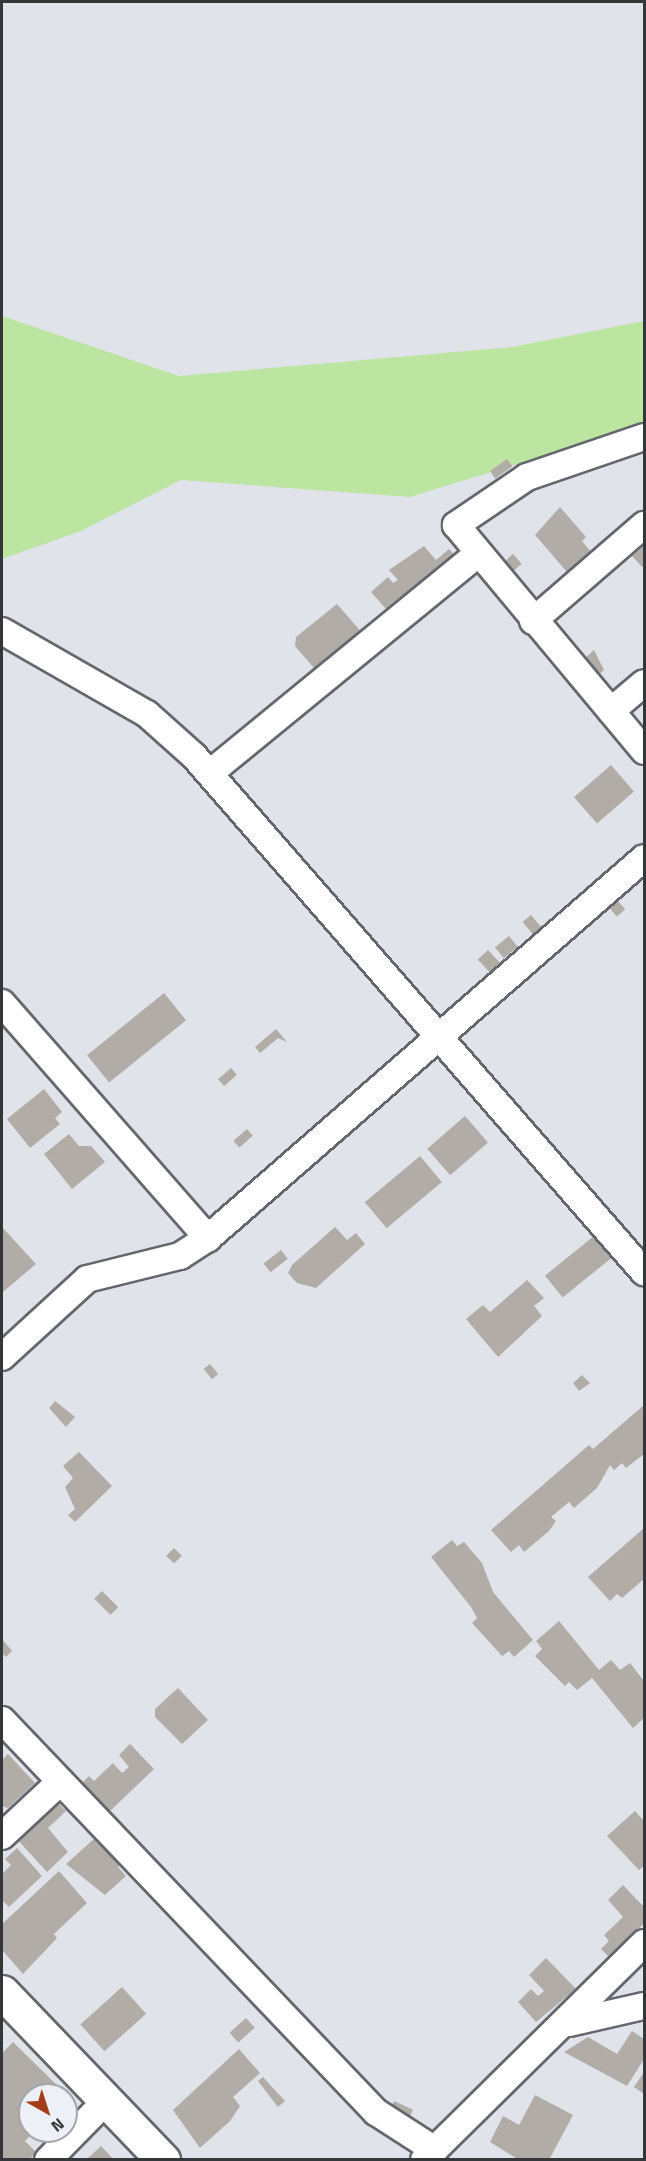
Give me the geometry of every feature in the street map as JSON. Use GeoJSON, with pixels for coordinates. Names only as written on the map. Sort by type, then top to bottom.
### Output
{"type":"FeatureCollection","features":[{"type":"Feature","properties":{"kind":"main road"},"geometry":{"type":"LineString","coordinates":[[2,1992],[104,2103],[163,2160]]}},
{"type":"Feature","properties":{"kind":"street"},"geometry":{"type":"LineString","coordinates":[[645,437],[527,477],[456,525],[476,555],[645,751]]}},
{"type":"Feature","properties":{"kind":"street"},"geometry":{"type":"LineString","coordinates":[[533,621],[645,525]]}},
{"type":"Feature","properties":{"kind":"street"},"geometry":{"type":"LineString","coordinates":[[210,773],[476,555]]}},
{"type":"Feature","properties":{"kind":"street"},"geometry":{"type":"LineString","coordinates":[[2,632],[147,714],[210,773],[645,1272]]}},
{"type":"Feature","properties":{"kind":"street"},"geometry":{"type":"LineString","coordinates":[[611,711],[645,682]]}},
{"type":"Feature","properties":{"kind":"street"},"geometry":{"type":"LineString","coordinates":[[2,1357],[87,1279],[180,1256],[208,1238],[438,1033],[645,858]]}},
{"type":"Feature","properties":{"kind":"street"},"geometry":{"type":"LineString","coordinates":[[2,1003],[208,1238]]}},
{"type":"Feature","properties":{"kind":"street"},"geometry":{"type":"LineString","coordinates":[[2,1720],[376,2112],[429,2155],[569,2023],[598,1985],[645,1943]]}},
{"type":"Feature","properties":{"kind":"street"},"geometry":{"type":"LineString","coordinates":[[2,1836],[60,1782]]}},
{"type":"Feature","properties":{"kind":"street"},"geometry":{"type":"LineString","coordinates":[[569,2023],[645,2006]]}},
{"type":"Feature","properties":{"kind":"street"},"geometry":{"type":"LineString","coordinates":[[48,2160],[104,2103]]}},
{"type":"Feature","properties":{"kind":"green space"},"geometry":{"type":"Polygon","coordinates":[[[2,316],[179,376],[512,347],[644,321],[644,425],[410,497],[181,480],[81,531],[2,559],[2,316]]]}},
{"type":"Feature","properties":{"kind":"building"},"geometry":{"type":"Polygon","coordinates":[[[507,459],[512,466],[495,479],[490,471],[507,459]]]}},
{"type":"Feature","properties":{"kind":"building"},"geometry":{"type":"Polygon","coordinates":[[[560,507],[586,537],[582,541],[591,552],[567,572],[535,535],[560,507]]]}},
{"type":"Feature","properties":{"kind":"building"},"geometry":{"type":"Polygon","coordinates":[[[424,546],[436,560],[449,549],[456,557],[424,579],[427,583],[399,608],[394,602],[386,609],[371,592],[388,577],[393,583],[398,580],[389,570],[424,546]]]}},
{"type":"Feature","properties":{"kind":"building"},"geometry":{"type":"Polygon","coordinates":[[[643,547],[644,565],[642,567],[632,556],[643,547]]]}},
{"type":"Feature","properties":{"kind":"building"},"geometry":{"type":"Polygon","coordinates":[[[513,554],[522,564],[509,575],[500,565],[513,554]]]}},
{"type":"Feature","properties":{"kind":"building"},"geometry":{"type":"Polygon","coordinates":[[[337,604],[363,634],[314,668],[295,646],[296,637],[337,604]]]}},
{"type":"Feature","properties":{"kind":"building"},"geometry":{"type":"Polygon","coordinates":[[[594,650],[604,670],[597,676],[583,660],[594,650]]]}},
{"type":"Feature","properties":{"kind":"building"},"geometry":{"type":"Polygon","coordinates":[[[611,765],[634,791],[597,824],[574,797],[611,765]]]}},
{"type":"Feature","properties":{"kind":"building"},"geometry":{"type":"Polygon","coordinates":[[[618,901],[625,909],[617,917],[610,908],[618,901]]]}},
{"type":"Feature","properties":{"kind":"building"},"geometry":{"type":"Polygon","coordinates":[[[531,915],[542,928],[534,935],[523,922],[531,915]]]}},
{"type":"Feature","properties":{"kind":"building"},"geometry":{"type":"Polygon","coordinates":[[[509,936],[518,947],[504,958],[495,947],[509,936]]]}},
{"type":"Feature","properties":{"kind":"building"},"geometry":{"type":"Polygon","coordinates":[[[488,950],[500,963],[490,973],[478,960],[488,950]]]}},
{"type":"Feature","properties":{"kind":"building"},"geometry":{"type":"Polygon","coordinates":[[[164,993],[186,1020],[109,1083],[87,1055],[164,993]]]}},
{"type":"Feature","properties":{"kind":"building"},"geometry":{"type":"Polygon","coordinates":[[[276,1029],[287,1042],[278,1038],[260,1053],[255,1047],[276,1029]]]}},
{"type":"Feature","properties":{"kind":"building"},"geometry":{"type":"Polygon","coordinates":[[[231,1068],[237,1075],[224,1086],[218,1079],[231,1068]]]}},
{"type":"Feature","properties":{"kind":"building"},"geometry":{"type":"Polygon","coordinates":[[[44,1089],[62,1112],[55,1118],[60,1124],[30,1148],[7,1119],[44,1089]]]}},
{"type":"Feature","properties":{"kind":"building"},"geometry":{"type":"Polygon","coordinates":[[[465,1116],[488,1142],[450,1175],[427,1149],[465,1116]]]}},
{"type":"Feature","properties":{"kind":"building"},"geometry":{"type":"Polygon","coordinates":[[[247,1129],[253,1136],[239,1148],[233,1141],[247,1129]]]}},
{"type":"Feature","properties":{"kind":"building"},"geometry":{"type":"Polygon","coordinates":[[[69,1134],[79,1146],[91,1146],[105,1162],[72,1189],[44,1154],[69,1134]]]}},
{"type":"Feature","properties":{"kind":"building"},"geometry":{"type":"Polygon","coordinates":[[[420,1156],[442,1182],[387,1228],[365,1202],[420,1156]]]}},
{"type":"Feature","properties":{"kind":"building"},"geometry":{"type":"Polygon","coordinates":[[[2,1227],[36,1264],[3,1292],[2,1290],[2,1227]]]}},
{"type":"Feature","properties":{"kind":"building"},"geometry":{"type":"Polygon","coordinates":[[[335,1227],[347,1240],[356,1233],[365,1244],[316,1288],[297,1283],[288,1273],[292,1265],[335,1227]]]}},
{"type":"Feature","properties":{"kind":"building"},"geometry":{"type":"Polygon","coordinates":[[[594,1236],[612,1258],[563,1297],[545,1276],[594,1236]]]}},
{"type":"Feature","properties":{"kind":"building"},"geometry":{"type":"Polygon","coordinates":[[[281,1250],[288,1259],[270,1272],[264,1264],[281,1250]]]}},
{"type":"Feature","properties":{"kind":"building"},"geometry":{"type":"Polygon","coordinates":[[[527,1280],[544,1298],[534,1306],[542,1316],[498,1357],[466,1319],[483,1305],[490,1312],[527,1280]]]}},
{"type":"Feature","properties":{"kind":"building"},"geometry":{"type":"Polygon","coordinates":[[[210,1364],[218,1374],[212,1379],[204,1369],[210,1364]]]}},
{"type":"Feature","properties":{"kind":"building"},"geometry":{"type":"Polygon","coordinates":[[[582,1375],[590,1383],[579,1391],[573,1383],[582,1375]]]}},
{"type":"Feature","properties":{"kind":"building"},"geometry":{"type":"Polygon","coordinates":[[[55,1401],[75,1417],[66,1427],[49,1408],[55,1401]]]}},
{"type":"Feature","properties":{"kind":"building"},"geometry":{"type":"Polygon","coordinates":[[[644,1405],[644,1454],[626,1468],[622,1463],[614,1470],[610,1465],[597,1488],[574,1508],[569,1502],[551,1517],[556,1521],[549,1531],[524,1552],[519,1545],[511,1552],[491,1530],[589,1445],[593,1449],[644,1405]]]}},
{"type":"Feature","properties":{"kind":"building"},"geometry":{"type":"Polygon","coordinates":[[[79,1452],[112,1486],[75,1522],[68,1515],[75,1509],[65,1487],[73,1478],[63,1466],[79,1452]]]}},
{"type":"Feature","properties":{"kind":"building"},"geometry":{"type":"Polygon","coordinates":[[[644,1528],[644,1579],[622,1598],[617,1594],[610,1601],[588,1577],[644,1528]]]}},
{"type":"Feature","properties":{"kind":"building"},"geometry":{"type":"Polygon","coordinates":[[[452,1540],[457,1546],[464,1542],[482,1563],[493,1592],[533,1640],[514,1657],[509,1651],[502,1656],[472,1623],[477,1618],[471,1607],[431,1557],[452,1540]]]}},
{"type":"Feature","properties":{"kind":"building"},"geometry":{"type":"Polygon","coordinates":[[[174,1548],[182,1556],[174,1564],[166,1556],[174,1548]]]}},
{"type":"Feature","properties":{"kind":"building"},"geometry":{"type":"Polygon","coordinates":[[[102,1591],[118,1607],[110,1615],[94,1599],[102,1591]]]}},
{"type":"Feature","properties":{"kind":"building"},"geometry":{"type":"Polygon","coordinates":[[[559,1621],[599,1670],[611,1660],[620,1670],[630,1663],[644,1681],[644,1718],[633,1728],[592,1678],[577,1690],[569,1682],[565,1686],[535,1656],[542,1649],[536,1641],[559,1621]]]}},
{"type":"Feature","properties":{"kind":"building"},"geometry":{"type":"Polygon","coordinates":[[[2,1639],[12,1651],[6,1657],[2,1653],[2,1639]]]}},
{"type":"Feature","properties":{"kind":"building"},"geometry":{"type":"Polygon","coordinates":[[[178,1688],[208,1720],[182,1744],[155,1717],[155,1709],[178,1688]]]}},
{"type":"Feature","properties":{"kind":"building"},"geometry":{"type":"Polygon","coordinates":[[[130,1744],[154,1769],[109,1812],[81,1784],[89,1776],[94,1781],[113,1763],[122,1773],[129,1767],[119,1755],[130,1744]]]}},
{"type":"Feature","properties":{"kind":"building"},"geometry":{"type":"Polygon","coordinates":[[[8,1754],[35,1783],[8,1808],[2,1806],[2,1760],[8,1754]]]}},
{"type":"Feature","properties":{"kind":"building"},"geometry":{"type":"Polygon","coordinates":[[[55,1800],[66,1811],[48,1828],[68,1852],[47,1872],[15,1837],[55,1800]]]}},
{"type":"Feature","properties":{"kind":"building"},"geometry":{"type":"Polygon","coordinates":[[[635,1811],[644,1821],[644,1866],[639,1870],[607,1836],[635,1811]]]}},
{"type":"Feature","properties":{"kind":"building"},"geometry":{"type":"Polygon","coordinates":[[[96,1837],[123,1863],[118,1867],[126,1876],[105,1895],[66,1864],[96,1837]]]}},
{"type":"Feature","properties":{"kind":"building"},"geometry":{"type":"Polygon","coordinates":[[[17,1848],[42,1876],[9,1907],[2,1900],[2,1874],[11,1865],[5,1859],[17,1848]]]}},
{"type":"Feature","properties":{"kind":"building"},"geometry":{"type":"Polygon","coordinates":[[[59,1871],[87,1903],[54,1934],[57,1938],[23,1974],[2,1950],[2,1924],[59,1871]]]}},
{"type":"Feature","properties":{"kind":"building"},"geometry":{"type":"Polygon","coordinates":[[[623,1885],[644,1907],[644,1923],[611,1959],[601,1949],[609,1941],[604,1935],[623,1917],[608,1900],[623,1885]]]}},
{"type":"Feature","properties":{"kind":"building"},"geometry":{"type":"Polygon","coordinates":[[[546,1958],[576,1989],[536,2022],[518,2002],[531,1989],[538,1996],[544,1991],[529,1975],[546,1958]]]}},
{"type":"Feature","properties":{"kind":"building"},"geometry":{"type":"Polygon","coordinates":[[[122,1987],[146,2014],[104,2051],[80,2024],[122,1987]]]}},
{"type":"Feature","properties":{"kind":"building"},"geometry":{"type":"Polygon","coordinates":[[[246,2018],[255,2028],[238,2042],[230,2033],[246,2018]]]}},
{"type":"Feature","properties":{"kind":"building"},"geometry":{"type":"Polygon","coordinates":[[[632,2031],[644,2039],[644,2059],[627,2086],[564,2052],[588,2037],[617,2054],[632,2031]]]}},
{"type":"Feature","properties":{"kind":"building"},"geometry":{"type":"Polygon","coordinates":[[[13,2042],[55,2083],[18,2083],[18,2143],[27,2143],[36,2152],[29,2160],[2,2160],[2,2053],[13,2042]]]}},
{"type":"Feature","properties":{"kind":"building"},"geometry":{"type":"Polygon","coordinates":[[[239,2049],[260,2073],[233,2097],[240,2106],[230,2121],[200,2148],[173,2110],[239,2049]]]}},
{"type":"Feature","properties":{"kind":"building"},"geometry":{"type":"Polygon","coordinates":[[[644,2072],[644,2094],[634,2087],[644,2072]]]}},
{"type":"Feature","properties":{"kind":"building"},"geometry":{"type":"Polygon","coordinates":[[[263,2077],[285,2101],[278,2107],[258,2081],[263,2077]]]}},
{"type":"Feature","properties":{"kind":"building"},"geometry":{"type":"Polygon","coordinates":[[[535,2095],[573,2115],[549,2160],[519,2160],[490,2142],[503,2116],[519,2125],[535,2095]]]}},
{"type":"Feature","properties":{"kind":"building"},"geometry":{"type":"Polygon","coordinates":[[[394,2101],[413,2110],[409,2118],[390,2109],[394,2101]]]}},
{"type":"Feature","properties":{"kind":"building"},"geometry":{"type":"Polygon","coordinates":[[[101,2146],[114,2160],[86,2160],[101,2146]]]}}]}
